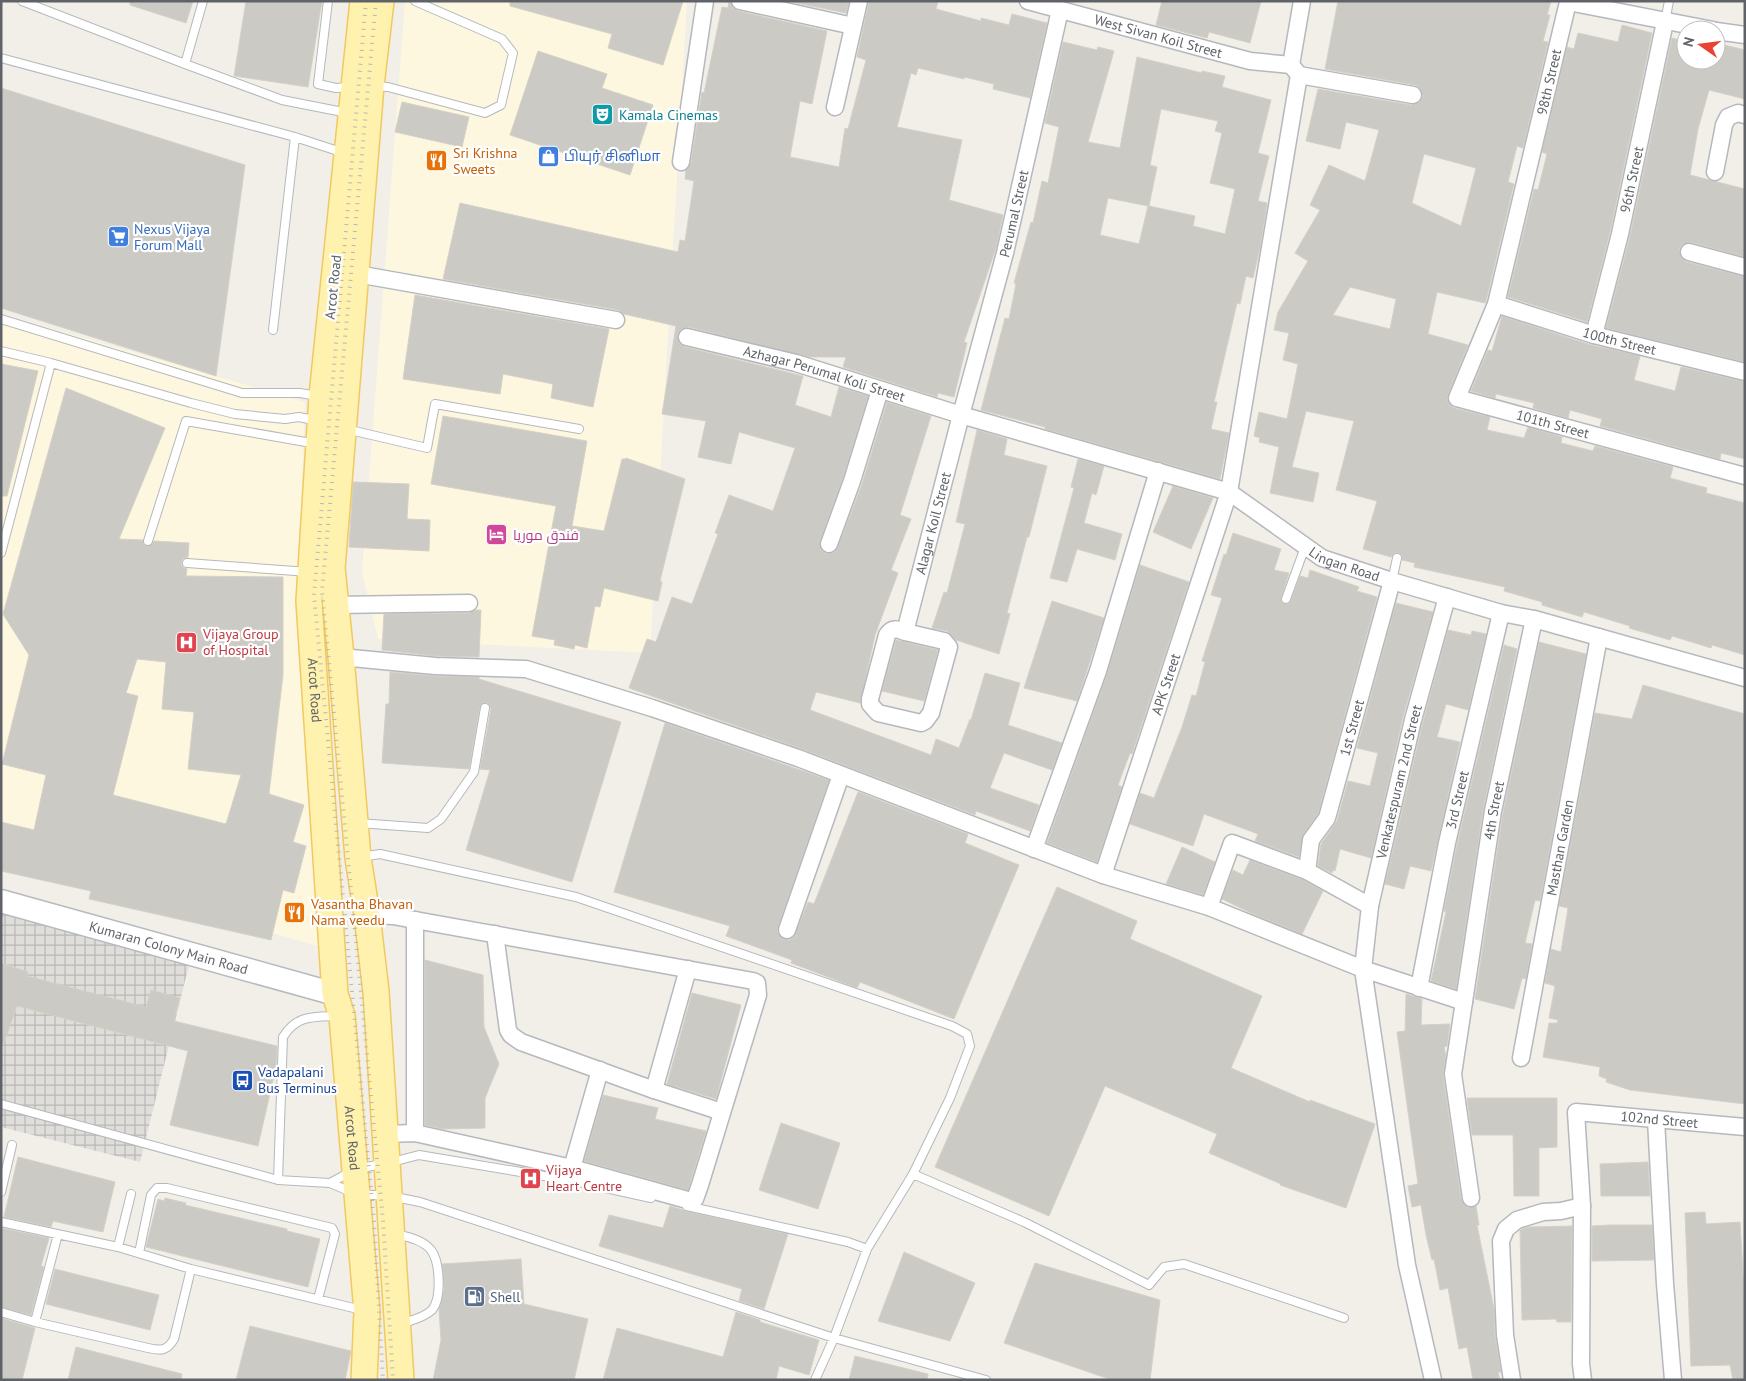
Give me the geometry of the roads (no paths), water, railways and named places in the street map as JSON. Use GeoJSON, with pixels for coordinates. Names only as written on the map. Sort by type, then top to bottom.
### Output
{"type":"FeatureCollection","features":[{"type":"Feature","properties":{"kind":"main road","name":"Arcot Road"},"geometry":{"type":"LineString","coordinates":[[362,86],[363,1]]}},
{"type":"Feature","properties":{"kind":"main road","name":"Arcot Road"},"geometry":{"type":"LineString","coordinates":[[364,1380],[367,1312],[356,1194],[356,1169],[338,1005],[309,600],[322,396],[353,133],[381,1]]}},
{"type":"Feature","properties":{"kind":"main road","name":"Arcot Road"},"geometry":{"type":"LineString","coordinates":[[353,133],[356,274],[332,568],[358,858],[376,992],[401,1380]]}},
{"type":"Feature","properties":{"kind":"street"},"geometry":{"type":"LineString","coordinates":[[681,162],[705,1]]}},
{"type":"Feature","properties":{"kind":"street"},"geometry":{"type":"LineString","coordinates":[[740,1],[853,26]]}},
{"type":"Feature","properties":{"kind":"street"},"geometry":{"type":"LineString","coordinates":[[835,107],[860,1]]}},
{"type":"Feature","properties":{"kind":"street","name":"West Sivan Koil Street"},"geometry":{"type":"LineString","coordinates":[[1028,1],[1250,61],[1413,95]]}},
{"type":"Feature","properties":{"kind":"street","name":"APK Street"},"geometry":{"type":"LineString","coordinates":[[1103,875],[1230,492],[1295,70],[1302,1]]}},
{"type":"Feature","properties":{"kind":"street","name":"98th Street"},"geometry":{"type":"LineString","coordinates":[[1496,304],[1568,2],[1676,24]]}},
{"type":"Feature","properties":{"kind":"street","name":"Perumal Street"},"geometry":{"type":"LineString","coordinates":[[960,415],[1005,253],[1060,10]]}},
{"type":"Feature","properties":{"kind":"street","name":"96th Street"},"geometry":{"type":"LineString","coordinates":[[1594,335],[1620,234],[1665,22]]}},
{"type":"Feature","properties":{"kind":"street","name":"98th Street"},"geometry":{"type":"LineString","coordinates":[[1726,32],[1745,35]]}},
{"type":"Feature","properties":{"kind":"street"},"geometry":{"type":"LineString","coordinates":[[1716,172],[1724,125],[1728,117],[1738,113],[1745,115]]}},
{"type":"Feature","properties":{"kind":"street"},"geometry":{"type":"LineString","coordinates":[[1689,252],[1745,267]]}},
{"type":"Feature","properties":{"kind":"street"},"geometry":{"type":"LineString","coordinates":[[356,274],[616,320]]}},
{"type":"Feature","properties":{"kind":"street","name":"100th Street"},"geometry":{"type":"LineString","coordinates":[[1496,304],[1594,335],[1745,372]]}},
{"type":"Feature","properties":{"kind":"street","name":"101th Street"},"geometry":{"type":"LineString","coordinates":[[1496,304],[1457,398],[1745,476]]}},
{"type":"Feature","properties":{"kind":"street","name":"Azhagar Perumal Koli Street"},"geometry":{"type":"LineString","coordinates":[[687,337],[796,363],[960,415]]}},
{"type":"Feature","properties":{"kind":"street"},"geometry":{"type":"LineString","coordinates":[[829,544],[852,482],[880,390]]}},
{"type":"Feature","properties":{"kind":"street","name":"Lingan Road"},"geometry":{"type":"LineString","coordinates":[[960,415],[1230,492],[1322,558],[1501,613],[1534,619],[1745,678]]}},
{"type":"Feature","properties":{"kind":"street","name":"Alagar Koil Street"},"geometry":{"type":"LineString","coordinates":[[905,632],[960,415]]}},
{"type":"Feature","properties":{"kind":"street"},"geometry":{"type":"LineString","coordinates":[[1034,849],[1098,671],[1158,471]]}},
{"type":"Feature","properties":{"kind":"street","name":"1st Street"},"geometry":{"type":"LineString","coordinates":[[1308,871],[1311,840],[1327,818],[1392,581]]}},
{"type":"Feature","properties":{"kind":"street","name":"Venkatespuram 2nd Street"},"geometry":{"type":"LineString","coordinates":[[1432,1380],[1407,1265],[1363,969],[1370,906],[1413,720],[1447,597]]}},
{"type":"Feature","properties":{"kind":"street"},"geometry":{"type":"LineString","coordinates":[[336,605],[469,603]]}},
{"type":"Feature","properties":{"kind":"street","name":"3rd Street"},"geometry":{"type":"LineString","coordinates":[[1419,988],[1447,843],[1501,613]]}},
{"type":"Feature","properties":{"kind":"street","name":"4th Street"},"geometry":{"type":"LineString","coordinates":[[1471,1198],[1453,1074],[1493,811],[1534,619]]}},
{"type":"Feature","properties":{"kind":"street"},"geometry":{"type":"LineString","coordinates":[[895,629],[905,632],[944,641],[949,647],[931,713],[925,722],[921,723],[878,713],[870,704],[887,635],[895,629]]}},
{"type":"Feature","properties":{"kind":"street","name":"Masthan Garden"},"geometry":{"type":"LineString","coordinates":[[1521,1058],[1598,637]]}},
{"type":"Feature","properties":{"kind":"street"},"geometry":{"type":"LineString","coordinates":[[341,657],[435,666],[526,669],[652,708],[798,758],[1103,875],[1209,907],[1363,969],[1464,1002]]}},
{"type":"Feature","properties":{"kind":"street"},"geometry":{"type":"LineString","coordinates":[[787,930],[841,775]]}},
{"type":"Feature","properties":{"kind":"street"},"geometry":{"type":"LineString","coordinates":[[1209,907],[1232,843],[1308,871],[1370,906]]}},
{"type":"Feature","properties":{"kind":"street","name":"Kumaran Colony Main Road"},"geometry":{"type":"LineString","coordinates":[[1,901],[338,1005]]}},
{"type":"Feature","properties":{"kind":"street"},"geometry":{"type":"LineString","coordinates":[[367,915],[393,916],[753,981],[757,984],[758,995],[700,1186],[691,1201],[572,1168],[415,1133],[384,1134]]}},
{"type":"Feature","properties":{"kind":"street"},"geometry":{"type":"LineString","coordinates":[[415,920],[415,1133]]}},
{"type":"Feature","properties":{"kind":"street"},"geometry":{"type":"LineString","coordinates":[[495,934],[508,1030],[511,1035],[534,1047],[722,1112]]}},
{"type":"Feature","properties":{"kind":"street"},"geometry":{"type":"LineString","coordinates":[[654,1090],[688,969]]}},
{"type":"Feature","properties":{"kind":"street"},"geometry":{"type":"LineString","coordinates":[[572,1168],[600,1070]]}},
{"type":"Feature","properties":{"kind":"street","name":"102nd Street"},"geometry":{"type":"LineString","coordinates":[[1582,1206],[1576,1112],[1745,1126]]}},
{"type":"Feature","properties":{"kind":"street"},"geometry":{"type":"LineString","coordinates":[[1656,1120],[1665,1284],[1673,1380]]}},
{"type":"Feature","properties":{"kind":"street"},"geometry":{"type":"LineString","coordinates":[[1512,1380],[1505,1335],[1501,1241],[1506,1230],[1517,1220],[1543,1212],[1562,1211],[1582,1206],[1581,1364],[1583,1380]]}},
{"type":"Feature","properties":{"kind":"lane"},"geometry":{"type":"LineString","coordinates":[[22,1],[282,100],[353,133]]}},
{"type":"Feature","properties":{"kind":"lane"},"geometry":{"type":"LineString","coordinates":[[185,64],[203,1]]}},
{"type":"Feature","properties":{"kind":"lane"},"geometry":{"type":"LineString","coordinates":[[328,1],[318,84],[336,88],[388,87],[485,113],[501,105],[513,52],[510,47],[502,39],[415,1]]}},
{"type":"Feature","properties":{"kind":"lane"},"geometry":{"type":"LineString","coordinates":[[1665,22],[1669,1]]}},
{"type":"Feature","properties":{"kind":"lane"},"geometry":{"type":"LineString","coordinates":[[1,58],[295,138],[353,133]]}},
{"type":"Feature","properties":{"kind":"lane"},"geometry":{"type":"LineString","coordinates":[[273,330],[295,138]]}},
{"type":"Feature","properties":{"kind":"lane"},"geometry":{"type":"LineString","coordinates":[[1,320],[242,393],[300,393],[322,396]]}},
{"type":"Feature","properties":{"kind":"lane"},"geometry":{"type":"LineString","coordinates":[[1,351],[52,363],[235,414],[285,419],[299,417],[319,433]]}},
{"type":"Feature","properties":{"kind":"lane"},"geometry":{"type":"LineString","coordinates":[[1,553],[52,363]]}},
{"type":"Feature","properties":{"kind":"lane"},"geometry":{"type":"LineString","coordinates":[[344,429],[427,448],[435,404],[579,428]]}},
{"type":"Feature","properties":{"kind":"lane"},"geometry":{"type":"LineString","coordinates":[[148,540],[186,421],[319,433]]}},
{"type":"Feature","properties":{"kind":"lane"},"geometry":{"type":"LineString","coordinates":[[1286,599],[1305,547]]}},
{"type":"Feature","properties":{"kind":"lane"},"geometry":{"type":"LineString","coordinates":[[1392,581],[1396,558]]}},
{"type":"Feature","properties":{"kind":"lane"},"geometry":{"type":"LineString","coordinates":[[187,563],[311,572]]}},
{"type":"Feature","properties":{"kind":"lane"},"geometry":{"type":"LineString","coordinates":[[356,823],[428,828],[442,820],[474,772],[485,708]]}},
{"type":"Feature","properties":{"kind":"lane"},"geometry":{"type":"LineString","coordinates":[[358,858],[380,854],[576,897],[952,1026],[967,1034],[970,1046],[950,1098],[913,1174],[866,1249],[834,1338],[816,1380]]}},
{"type":"Feature","properties":{"kind":"lane"},"geometry":{"type":"LineString","coordinates":[[278,1180],[283,1037],[288,1027],[304,1018],[338,1005]]}},
{"type":"Feature","properties":{"kind":"lane"},"geometry":{"type":"LineString","coordinates":[[1,1104],[278,1180],[330,1183],[356,1194],[390,1196],[429,1205],[834,1338],[986,1380]]}},
{"type":"Feature","properties":{"kind":"lane"},"geometry":{"type":"LineString","coordinates":[[1,1192],[12,1146]]}},
{"type":"Feature","properties":{"kind":"lane"},"geometry":{"type":"LineString","coordinates":[[330,1183],[356,1169],[388,1164],[419,1155],[574,1180],[848,1242],[866,1249]]}},
{"type":"Feature","properties":{"kind":"lane"},"geometry":{"type":"LineString","coordinates":[[913,1174],[1024,1222],[1149,1285],[1164,1267],[1184,1264],[1344,1318]]}},
{"type":"Feature","properties":{"kind":"lane"},"geometry":{"type":"LineString","coordinates":[[138,1253],[151,1195],[157,1188],[167,1188],[332,1228],[335,1234],[318,1299]]}},
{"type":"Feature","properties":{"kind":"lane"},"geometry":{"type":"LineString","coordinates":[[118,1247],[131,1194]]}},
{"type":"Feature","properties":{"kind":"lane"},"geometry":{"type":"LineString","coordinates":[[1,1222],[118,1247],[191,1269],[367,1312]]}},
{"type":"Feature","properties":{"kind":"lane"},"geometry":{"type":"LineString","coordinates":[[392,1233],[408,1237],[423,1244],[432,1252],[439,1282],[437,1298],[432,1310],[417,1318],[398,1324]]}},
{"type":"Feature","properties":{"kind":"lane"},"geometry":{"type":"LineString","coordinates":[[35,1322],[58,1234]]}},
{"type":"Feature","properties":{"kind":"lane"},"geometry":{"type":"LineString","coordinates":[[1,1312],[35,1322],[148,1348],[163,1349],[170,1346],[174,1339],[191,1269]]}},
{"type":"Feature","properties":{"kind":"railway"},"geometry":{"type":"LineString","coordinates":[[366,1],[314,595],[374,1221],[383,1380]]}},
{"type":"Feature","properties":{"kind":"railway"},"geometry":{"type":"LineString","coordinates":[[376,1],[322,591],[383,1220],[393,1380]]}},
{"type":"Feature","properties":{"kind":"place","name":"Kamala Cinemas"},"geometry":{"type":"Point","coordinates":[603,115]}},
{"type":"Feature","properties":{"kind":"place","name":"பியுர் சினிமா"},"geometry":{"type":"Point","coordinates":[548,156]}},
{"type":"Feature","properties":{"kind":"place","name":"Sri Krishna Sweets"},"geometry":{"type":"Point","coordinates":[437,161]}},
{"type":"Feature","properties":{"kind":"place","name":"Nexus Vijaya Forum Mall"},"geometry":{"type":"Point","coordinates":[118,237]}},
{"type":"Feature","properties":{"kind":"place","name":"فندق موريا"},"geometry":{"type":"Point","coordinates":[497,535]}},
{"type":"Feature","properties":{"kind":"place","name":"Vijaya Group of Hospital"},"geometry":{"type":"Point","coordinates":[187,642]}},
{"type":"Feature","properties":{"kind":"place","name":"Vasantha Bhavan Nama veedu"},"geometry":{"type":"Point","coordinates":[295,912]}},
{"type":"Feature","properties":{"kind":"place","name":"Vadapalani Bus Terminus"},"geometry":{"type":"Point","coordinates":[242,1080]}},
{"type":"Feature","properties":{"kind":"place","name":"Vijaya Heart Centre"},"geometry":{"type":"Point","coordinates":[530,1178]}},
{"type":"Feature","properties":{"kind":"place","name":"Shell"},"geometry":{"type":"Point","coordinates":[474,1297]}}]}
